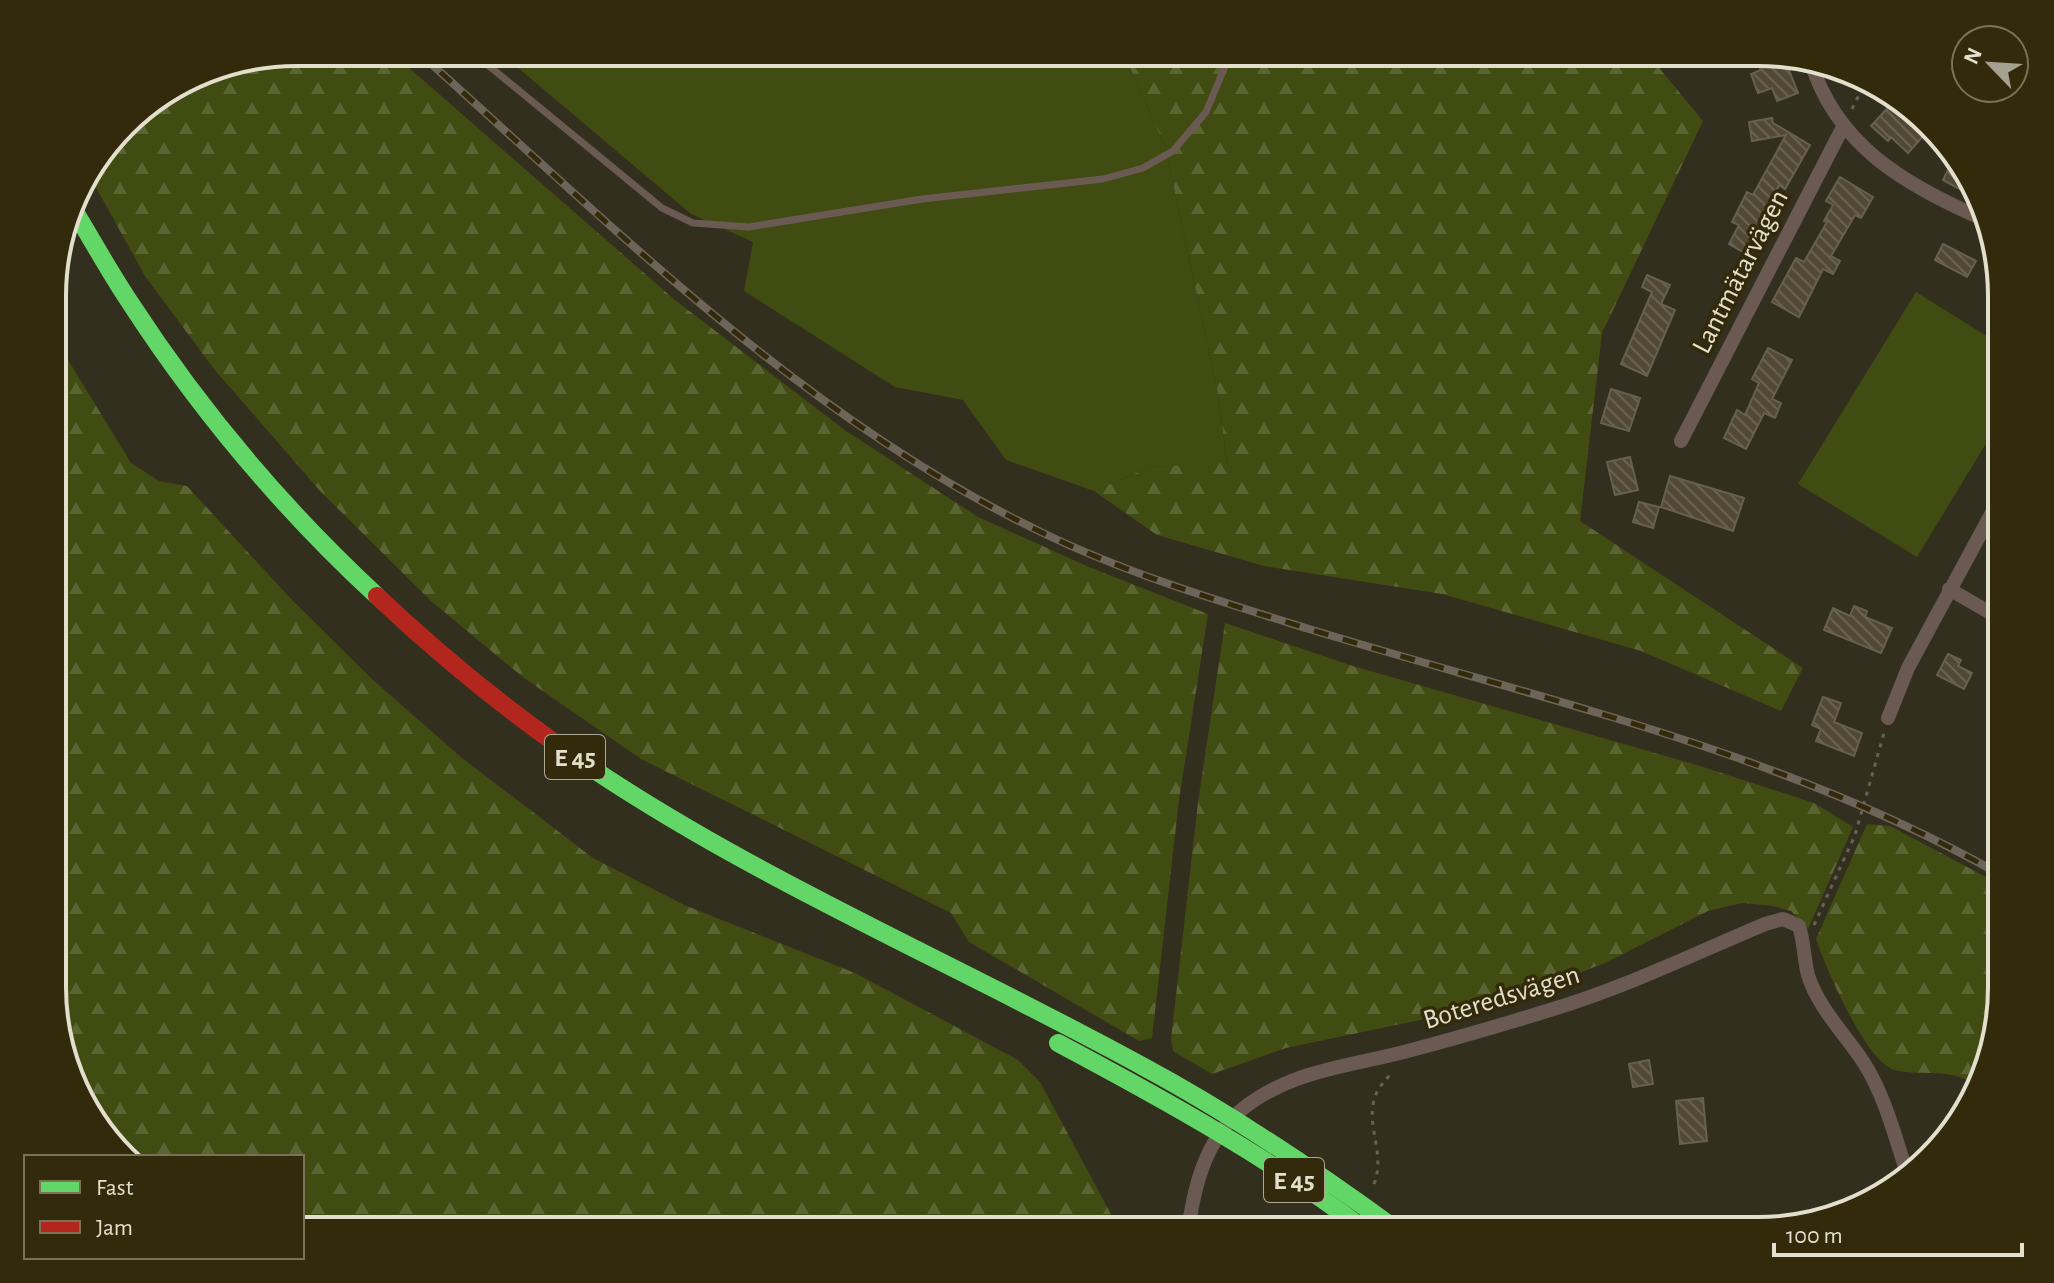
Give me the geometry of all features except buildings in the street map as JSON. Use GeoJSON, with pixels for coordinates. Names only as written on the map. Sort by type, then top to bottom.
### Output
{"type":"FeatureCollection","features":[{"type":"Feature","properties":{"kind":"highway","name":"E 45"},"geometry":{"type":"LineString","coordinates":[[79,219],[190,388],[241,453],[368,588],[499,702],[628,794],[698,835],[1235,1116],[1294,1154],[1379,1217]]}},
{"type":"Feature","properties":{"kind":"highway","name":"E 45"},"geometry":{"type":"LineString","coordinates":[[74,247],[117,314],[229,462],[291,531],[360,600],[490,714],[620,806],[691,849],[980,1002]]}},
{"type":"Feature","properties":{"kind":"highway","name":"E 45"},"geometry":{"type":"LineString","coordinates":[[1035,1031],[1220,1133],[1283,1172],[1346,1217]]}},
{"type":"Feature","properties":{"kind":"street"},"geometry":{"type":"LineString","coordinates":[[1815,74],[1824,99],[1868,153],[1889,170],[1935,198],[1972,214]]}},
{"type":"Feature","properties":{"kind":"street","name":"Lantmätarvägen"},"geometry":{"type":"LineString","coordinates":[[1681,441],[1844,125]]}},
{"type":"Feature","properties":{"kind":"street"},"geometry":{"type":"LineString","coordinates":[[1888,718],[1908,668],[1988,519]]}},
{"type":"Feature","properties":{"kind":"street"},"geometry":{"type":"LineString","coordinates":[[1949,589],[1988,612]]}},
{"type":"Feature","properties":{"kind":"street","name":"Boteredsvägen"},"geometry":{"type":"LineString","coordinates":[[1190,1217],[1196,1184],[1206,1157],[1220,1133],[1241,1110],[1297,1077],[1402,1053],[1552,1010],[1617,987],[1783,919],[1799,926],[1805,946]]}},
{"type":"Feature","properties":{"kind":"street"},"geometry":{"type":"LineString","coordinates":[[1805,946],[1808,975],[1824,1008],[1866,1065],[1904,1164]]}},
{"type":"Feature","properties":{"kind":"lane"},"geometry":{"type":"LineString","coordinates":[[489,66],[662,208],[693,223],[749,227],[922,199],[1103,179],[1143,168],[1173,151],[1206,112],[1225,66]]}},
{"type":"Feature","properties":{"kind":"path"},"geometry":{"type":"LineString","coordinates":[[1844,125],[1861,91]]}},
{"type":"Feature","properties":{"kind":"path"},"geometry":{"type":"LineString","coordinates":[[1805,946],[1855,835],[1888,718]]}},
{"type":"Feature","properties":{"kind":"green space"},"geometry":{"type":"Polygon","coordinates":[[[296,66],[407,66],[675,300],[846,431],[978,517],[1089,567],[1208,614],[1179,800],[1152,1038],[1139,1041],[969,942],[951,913],[641,759],[524,678],[431,601],[320,491],[214,369],[145,276],[95,185],[123,144],[144,123],[194,90],[237,74],[296,66]]]}},
{"type":"Feature","properties":{"kind":"green space"},"geometry":{"type":"Polygon","coordinates":[[[516,66],[1129,66],[1165,146],[1217,389],[1227,464],[1150,467],[1094,491],[1006,460],[963,400],[895,387],[744,291],[753,242],[691,214],[516,66]]]}},
{"type":"Feature","properties":{"kind":"green space"},"geometry":{"type":"Polygon","coordinates":[[[1129,66],[1658,66],[1703,121],[1602,333],[1580,521],[1803,668],[1781,711],[1641,651],[1442,594],[1264,566],[1157,535],[1094,491],[1150,467],[1227,463],[1217,389],[1165,146],[1129,66]]]}},
{"type":"Feature","properties":{"kind":"green space"},"geometry":{"type":"Polygon","coordinates":[[[1916,292],[1988,337],[1988,440],[1917,557],[1798,484],[1916,292]]]}},
{"type":"Feature","properties":{"kind":"green space"},"geometry":{"type":"Polygon","coordinates":[[[66,357],[131,463],[159,481],[187,486],[292,600],[373,680],[462,758],[593,858],[684,905],[855,973],[1018,1060],[1040,1082],[1112,1217],[304,1217],[304,1155],[139,1155],[114,1127],[90,1089],[78,1061],[68,1017],[66,357]]]}},
{"type":"Feature","properties":{"kind":"green space"},"geometry":{"type":"Polygon","coordinates":[[[1225,623],[1353,666],[1700,766],[1814,803],[1853,827],[1808,929],[1791,911],[1773,906],[1742,903],[1708,911],[1607,962],[1506,1002],[1286,1048],[1212,1074],[1173,1051],[1171,1039],[1198,802],[1225,623]]]}},
{"type":"Feature","properties":{"kind":"green space"},"geometry":{"type":"Polygon","coordinates":[[[1867,824],[1890,826],[1988,878],[1988,1002],[1984,1032],[1968,1080],[1944,1074],[1895,1070],[1884,1064],[1848,1013],[1816,939],[1867,824]]]}},
{"type":"Feature","properties":{"kind":"railway"},"geometry":{"type":"LineString","coordinates":[[434,66],[639,251],[791,376],[872,434],[955,486],[1043,533],[1141,574],[1208,597],[1750,762],[1836,795],[1919,832],[1988,868]]}},
{"type":"Feature","properties":{"kind":"traffic: fast"},"geometry":{"type":"LineString","coordinates":[[79,219],[129,301],[213,419],[308,528],[377,596]]}},
{"type":"Feature","properties":{"kind":"traffic: fast"},"geometry":{"type":"LineString","coordinates":[[555,743],[625,790],[770,874],[1177,1085],[1274,1144],[1378,1217]]}},
{"type":"Feature","properties":{"kind":"traffic: fast"},"geometry":{"type":"LineString","coordinates":[[1058,1043],[1255,1154],[1347,1217]]}},
{"type":"Feature","properties":{"kind":"traffic: jam"},"geometry":{"type":"LineString","coordinates":[[377,596],[463,672],[555,743]]}}]}
